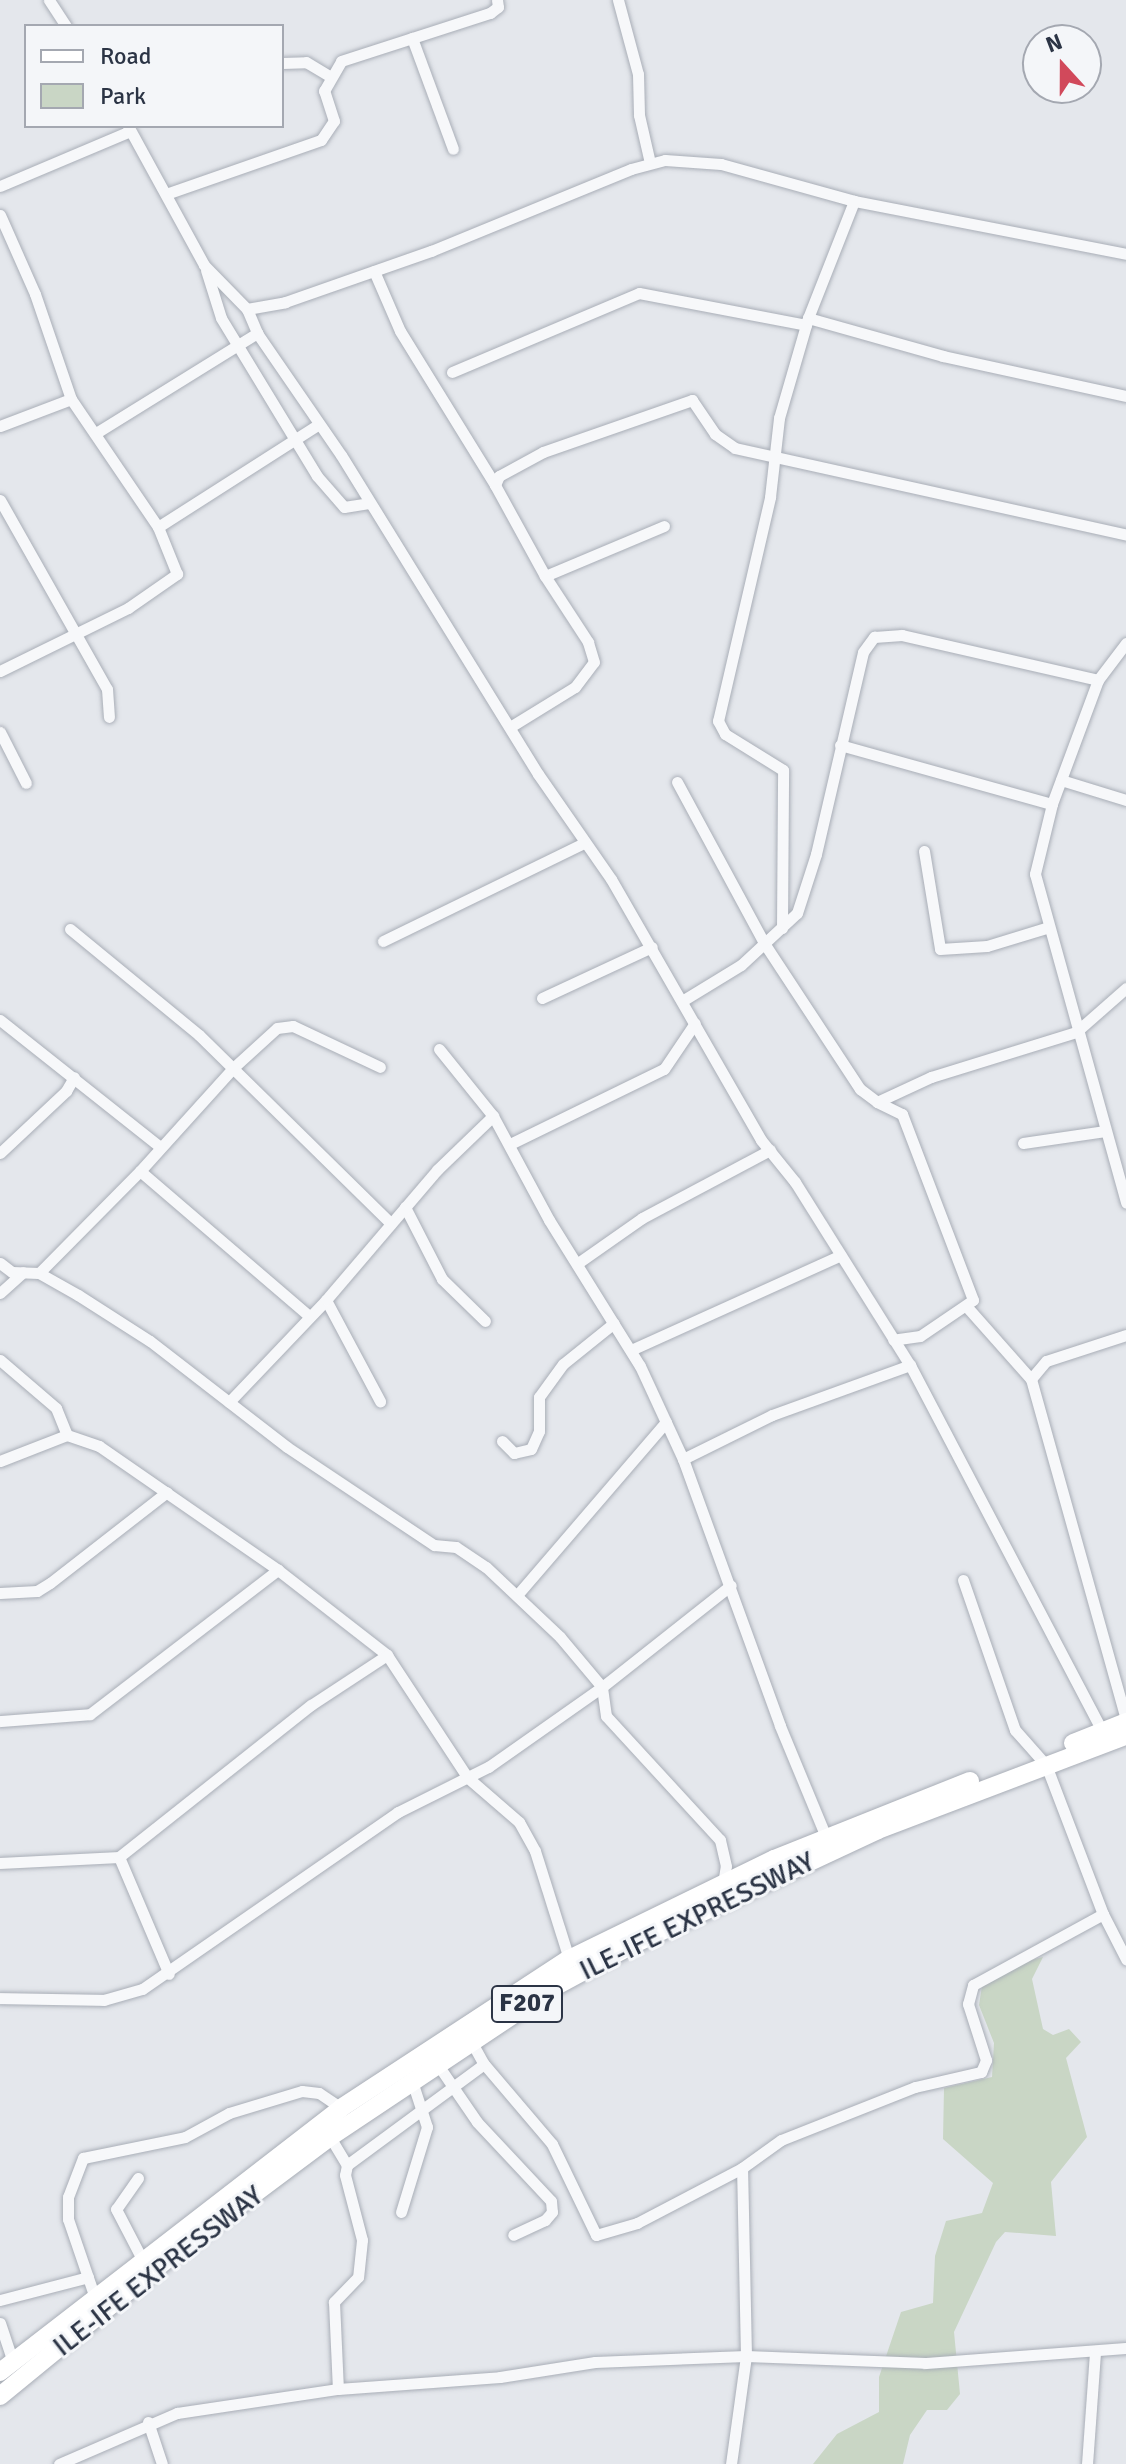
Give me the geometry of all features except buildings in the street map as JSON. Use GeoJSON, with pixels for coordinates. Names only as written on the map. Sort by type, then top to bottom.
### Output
{"type":"FeatureCollection","features":[{"type":"Feature","properties":{"kind":"main road","name":"ILE-IFE EXPRESSWAY"},"geometry":{"type":"LineString","coordinates":[[4,2369],[91,2286],[142,2259],[341,2108],[569,1959],[723,1885],[760,1875],[878,1830],[1043,1761],[1126,1721]]}},
{"type":"Feature","properties":{"kind":"main road","name":"ILE-IFE EXPRESSWAY"},"geometry":{"type":"LineString","coordinates":[[0,2396],[175,2253],[330,2137],[569,1979],[826,1837],[1043,1761],[1126,1736]]}},
{"type":"Feature","properties":{"kind":"street"},"geometry":{"type":"LineString","coordinates":[[49,0],[65,24]]}},
{"type":"Feature","properties":{"kind":"street"},"geometry":{"type":"LineString","coordinates":[[166,194],[321,140],[334,121],[324,91],[329,76],[341,61],[490,13],[498,7],[497,0]]}},
{"type":"Feature","properties":{"kind":"street"},"geometry":{"type":"LineString","coordinates":[[618,0],[638,74],[639,115],[650,163]]}},
{"type":"Feature","properties":{"kind":"street"},"geometry":{"type":"LineString","coordinates":[[412,38],[453,149]]}},
{"type":"Feature","properties":{"kind":"street"},"geometry":{"type":"LineString","coordinates":[[284,63],[306,62],[329,76]]}},
{"type":"Feature","properties":{"kind":"street"},"geometry":{"type":"LineString","coordinates":[[0,186],[129,128],[204,265],[221,318],[236,346],[333,498],[344,507],[369,503]]}},
{"type":"Feature","properties":{"kind":"street"},"geometry":{"type":"LineString","coordinates":[[247,309],[374,271],[650,163],[721,164],[854,201],[1126,254]]}},
{"type":"Feature","properties":{"kind":"street"},"geometry":{"type":"LineString","coordinates":[[782,928],[783,770],[725,734],[718,721],[776,454],[779,418],[807,322],[854,201]]}},
{"type":"Feature","properties":{"kind":"street"},"geometry":{"type":"LineString","coordinates":[[0,215],[35,294],[71,399],[158,527],[177,574],[79,633],[0,671]]}},
{"type":"Feature","properties":{"kind":"street"},"geometry":{"type":"LineString","coordinates":[[204,265],[247,309],[257,333],[319,424],[652,947],[770,1150],[910,1365],[1102,1731]]}},
{"type":"Feature","properties":{"kind":"street"},"geometry":{"type":"LineString","coordinates":[[374,271],[400,331],[495,485],[545,576],[588,642],[594,662],[575,687],[510,727]]}},
{"type":"Feature","properties":{"kind":"street"},"geometry":{"type":"LineString","coordinates":[[452,372],[639,293],[807,322],[1126,396]]}},
{"type":"Feature","properties":{"kind":"street"},"geometry":{"type":"LineString","coordinates":[[96,433],[257,333]]}},
{"type":"Feature","properties":{"kind":"street"},"geometry":{"type":"LineString","coordinates":[[0,426],[71,399]]}},
{"type":"Feature","properties":{"kind":"street"},"geometry":{"type":"LineString","coordinates":[[495,485],[499,476],[543,452],[682,400],[692,400],[724,443],[1126,535]]}},
{"type":"Feature","properties":{"kind":"street"},"geometry":{"type":"LineString","coordinates":[[158,527],[319,424]]}},
{"type":"Feature","properties":{"kind":"street"},"geometry":{"type":"LineString","coordinates":[[0,500],[79,633],[107,689],[109,717]]}},
{"type":"Feature","properties":{"kind":"street"},"geometry":{"type":"LineString","coordinates":[[545,576],[664,526]]}},
{"type":"Feature","properties":{"kind":"street"},"geometry":{"type":"LineString","coordinates":[[682,1001],[741,965],[782,928],[805,895],[863,652],[874,637],[885,634],[1098,680]]}},
{"type":"Feature","properties":{"kind":"street"},"geometry":{"type":"LineString","coordinates":[[1126,643],[1098,680],[1052,804],[1035,874],[1046,928],[1126,1203]]}},
{"type":"Feature","properties":{"kind":"street"},"geometry":{"type":"LineString","coordinates":[[0,732],[26,783]]}},
{"type":"Feature","properties":{"kind":"street"},"geometry":{"type":"LineString","coordinates":[[840,745],[1052,804]]}},
{"type":"Feature","properties":{"kind":"street"},"geometry":{"type":"LineString","coordinates":[[1061,780],[1126,800]]}},
{"type":"Feature","properties":{"kind":"street"},"geometry":{"type":"LineString","coordinates":[[677,782],[764,943],[860,1089],[877,1102],[902,1114],[971,1292],[967,1307],[920,1336],[893,1340]]}},
{"type":"Feature","properties":{"kind":"street"},"geometry":{"type":"LineString","coordinates":[[383,941],[584,843]]}},
{"type":"Feature","properties":{"kind":"street"},"geometry":{"type":"LineString","coordinates":[[924,851],[940,949],[987,946],[1046,928]]}},
{"type":"Feature","properties":{"kind":"street"},"geometry":{"type":"LineString","coordinates":[[70,929],[233,1068],[391,1224]]}},
{"type":"Feature","properties":{"kind":"street"},"geometry":{"type":"LineString","coordinates":[[542,998],[652,947]]}},
{"type":"Feature","properties":{"kind":"street"},"geometry":{"type":"LineString","coordinates":[[877,1102],[931,1077],[1076,1032],[1126,988]]}},
{"type":"Feature","properties":{"kind":"street"},"geometry":{"type":"LineString","coordinates":[[0,1020],[160,1147]]}},
{"type":"Feature","properties":{"kind":"street"},"geometry":{"type":"LineString","coordinates":[[510,1144],[664,1069],[695,1023]]}},
{"type":"Feature","properties":{"kind":"street"},"geometry":{"type":"LineString","coordinates":[[39,1273],[140,1171],[233,1068],[277,1028],[293,1026],[380,1067]]}},
{"type":"Feature","properties":{"kind":"street"},"geometry":{"type":"LineString","coordinates":[[439,1049],[493,1116],[631,1350],[683,1459],[780,1726],[826,1837]]}},
{"type":"Feature","properties":{"kind":"street"},"geometry":{"type":"LineString","coordinates":[[0,1153],[66,1091],[74,1077]]}},
{"type":"Feature","properties":{"kind":"street"},"geometry":{"type":"LineString","coordinates":[[229,1402],[308,1315],[326,1300],[405,1207],[493,1116]]}},
{"type":"Feature","properties":{"kind":"street"},"geometry":{"type":"LineString","coordinates":[[1023,1143],[1105,1131]]}},
{"type":"Feature","properties":{"kind":"street"},"geometry":{"type":"LineString","coordinates":[[578,1263],[642,1218],[770,1150]]}},
{"type":"Feature","properties":{"kind":"street"},"geometry":{"type":"LineString","coordinates":[[140,1171],[308,1315]]}},
{"type":"Feature","properties":{"kind":"street"},"geometry":{"type":"LineString","coordinates":[[405,1207],[442,1279],[485,1321]]}},
{"type":"Feature","properties":{"kind":"street"},"geometry":{"type":"LineString","coordinates":[[631,1350],[841,1255]]}},
{"type":"Feature","properties":{"kind":"street"},"geometry":{"type":"LineString","coordinates":[[0,1263],[23,1272],[39,1273],[150,1341],[340,1483],[434,1545],[456,1547],[518,1594],[602,1687],[606,1716],[720,1840],[726,1866],[723,1885]]}},
{"type":"Feature","properties":{"kind":"street"},"geometry":{"type":"LineString","coordinates":[[0,1293],[23,1272]]}},
{"type":"Feature","properties":{"kind":"street"},"geometry":{"type":"LineString","coordinates":[[326,1300],[380,1401]]}},
{"type":"Feature","properties":{"kind":"street"},"geometry":{"type":"LineString","coordinates":[[967,1307],[1031,1379],[1126,1721]]}},
{"type":"Feature","properties":{"kind":"street"},"geometry":{"type":"LineString","coordinates":[[502,1441],[514,1453],[537,1443],[539,1397],[563,1364],[614,1323]]}},
{"type":"Feature","properties":{"kind":"street"},"geometry":{"type":"LineString","coordinates":[[1031,1379],[1046,1361],[1126,1335]]}},
{"type":"Feature","properties":{"kind":"street"},"geometry":{"type":"LineString","coordinates":[[0,1360],[56,1408],[67,1435]]}},
{"type":"Feature","properties":{"kind":"street"},"geometry":{"type":"LineString","coordinates":[[683,1459],[772,1415],[910,1365]]}},
{"type":"Feature","properties":{"kind":"street"},"geometry":{"type":"LineString","coordinates":[[518,1594],[666,1422]]}},
{"type":"Feature","properties":{"kind":"street"},"geometry":{"type":"LineString","coordinates":[[0,1461],[67,1435],[99,1446],[278,1570],[387,1655],[467,1777],[519,1822],[535,1851],[569,1959]]}},
{"type":"Feature","properties":{"kind":"street"},"geometry":{"type":"LineString","coordinates":[[0,1593],[37,1591],[167,1492]]}},
{"type":"Feature","properties":{"kind":"street"},"geometry":{"type":"LineString","coordinates":[[0,1721],[90,1714],[278,1570]]}},
{"type":"Feature","properties":{"kind":"street"},"geometry":{"type":"LineString","coordinates":[[963,1580],[1015,1730],[1043,1761],[1103,1914],[1126,1959]]}},
{"type":"Feature","properties":{"kind":"street"},"geometry":{"type":"LineString","coordinates":[[0,1998],[104,2000],[169,1974],[398,1812],[517,1750],[731,1585]]}},
{"type":"Feature","properties":{"kind":"street"},"geometry":{"type":"LineString","coordinates":[[0,1863],[119,1857],[311,1705],[387,1655]]}},
{"type":"Feature","properties":{"kind":"street"},"geometry":{"type":"LineString","coordinates":[[119,1857],[169,1974]]}},
{"type":"Feature","properties":{"kind":"street"},"geometry":{"type":"LineString","coordinates":[[471,2041],[484,2064],[552,2144],[596,2235],[637,2223],[742,2168],[781,2140],[915,2087],[981,2072],[984,2049],[968,2004],[973,1985],[1103,1914]]}},
{"type":"Feature","properties":{"kind":"street"},"geometry":{"type":"LineString","coordinates":[[338,2389],[334,2302],[358,2277],[362,2240],[345,2175],[347,2165],[420,2106],[452,2090],[484,2064]]}},
{"type":"Feature","properties":{"kind":"street"},"geometry":{"type":"LineString","coordinates":[[438,2065],[452,2090],[551,2201],[552,2212],[545,2220],[513,2235]]}},
{"type":"Feature","properties":{"kind":"street"},"geometry":{"type":"LineString","coordinates":[[401,2212],[427,2127],[412,2081]]}},
{"type":"Feature","properties":{"kind":"street"},"geometry":{"type":"LineString","coordinates":[[0,2300],[91,2286],[68,2219],[68,2197],[83,2158],[185,2137],[229,2113],[302,2091],[319,2093],[341,2108]]}},
{"type":"Feature","properties":{"kind":"street"},"geometry":{"type":"LineString","coordinates":[[330,2137],[347,2165]]}},
{"type":"Feature","properties":{"kind":"street"},"geometry":{"type":"LineString","coordinates":[[731,2464],[746,2356],[742,2168]]}},
{"type":"Feature","properties":{"kind":"street"},"geometry":{"type":"LineString","coordinates":[[138,2178],[116,2209],[142,2259]]}},
{"type":"Feature","properties":{"kind":"street"},"geometry":{"type":"LineString","coordinates":[[0,2323],[4,2369]]}},
{"type":"Feature","properties":{"kind":"street"},"geometry":{"type":"LineString","coordinates":[[59,2464],[148,2422],[200,2408],[338,2389],[500,2377],[595,2362],[746,2356],[925,2363],[1126,2348]]}},
{"type":"Feature","properties":{"kind":"street"},"geometry":{"type":"LineString","coordinates":[[1087,2464],[1095,2352]]}},
{"type":"Feature","properties":{"kind":"street"},"geometry":{"type":"LineString","coordinates":[[148,2422],[162,2464]]}},
{"type":"Feature","properties":{"kind":"green space"},"geometry":{"type":"Polygon","coordinates":[[[1043,1957],[1032,1979],[1043,2029],[1053,2035],[1069,2029],[1081,2042],[1066,2058],[1087,2137],[1051,2182],[1056,2236],[1005,2232],[996,2242],[954,2332],[960,2394],[947,2410],[927,2410],[910,2435],[903,2464],[813,2464],[837,2434],[879,2412],[879,2377],[901,2312],[933,2303],[935,2256],[946,2221],[982,2213],[993,2183],[943,2139],[944,2088],[992,2077],[994,2043],[979,2005],[982,1986],[1019,1963],[1043,1957]]]}}]}
